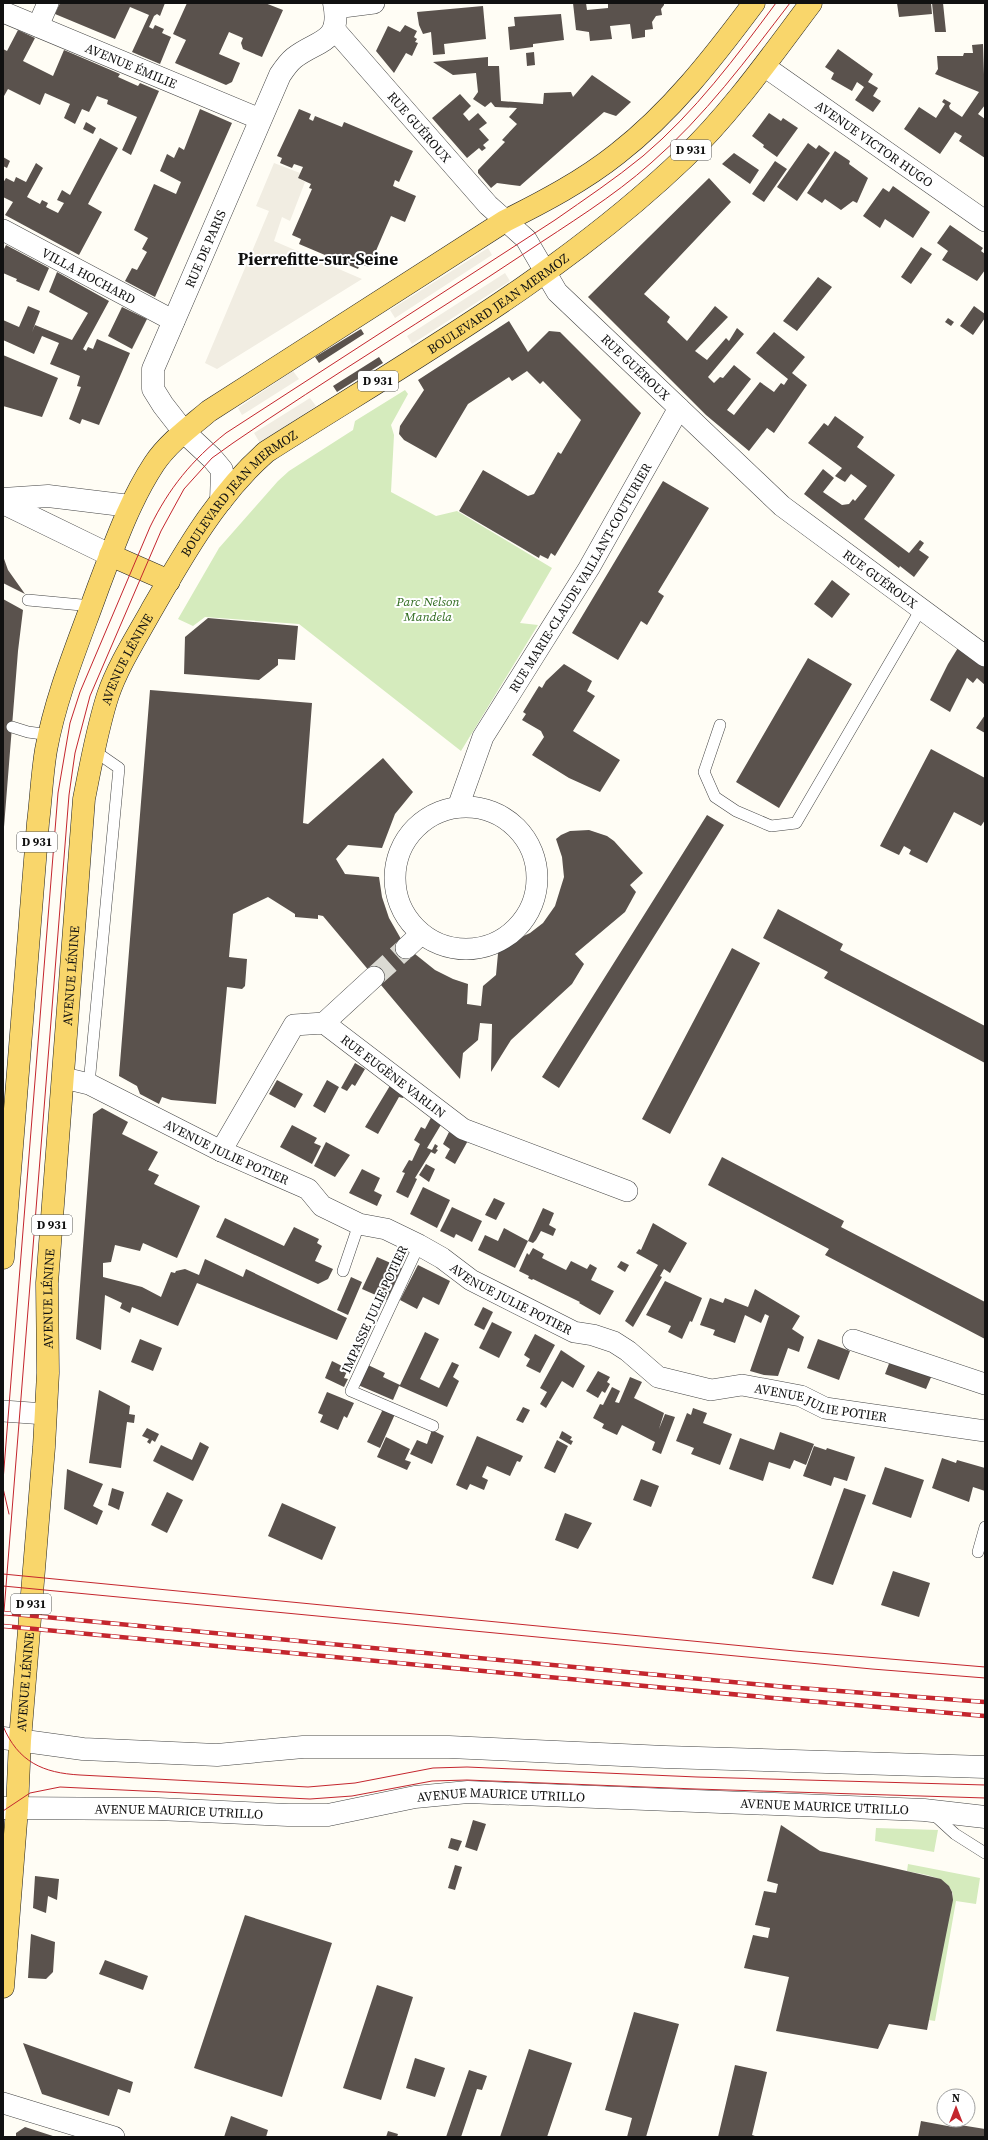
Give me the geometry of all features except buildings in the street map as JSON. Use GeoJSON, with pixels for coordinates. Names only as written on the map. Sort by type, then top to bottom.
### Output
{"type":"FeatureCollection","features":[{"type":"Feature","properties":{"kind":"main road","name":"D 931"},"geometry":{"type":"LineString","coordinates":[[3,1258],[38,823],[46,750],[58,703],[110,555],[130,506],[155,462],[184,432],[209,411],[505,221],[543,202],[622,150],[670,106],[710,62],[754,3]]}},
{"type":"Feature","properties":{"kind":"main road","name":"BOULEVARD JEAN MERMOZ"},"geometry":{"type":"LineString","coordinates":[[169,581],[221,501],[244,471],[266,452],[517,292],[575,250],[685,158],[764,66],[811,3]]}},
{"type":"Feature","properties":{"kind":"main road"},"geometry":{"type":"LineString","coordinates":[[110,555],[169,581]]}},
{"type":"Feature","properties":{"kind":"main road","name":"AVENUE LÉNINE"},"geometry":{"type":"LineString","coordinates":[[3,1987],[10,1808],[11,1739],[44,1447],[48,1372],[47,1283],[64,1078],[84,799],[93,750],[109,694],[136,634],[169,581]]}},
{"type":"Feature","properties":{"kind":"street"},"geometry":{"type":"LineString","coordinates":[[38,26],[48,3]]}},
{"type":"Feature","properties":{"kind":"street"},"geometry":{"type":"LineString","coordinates":[[334,13],[374,3]]}},
{"type":"Feature","properties":{"kind":"street","name":"AVENUE ÉMILIE"},"geometry":{"type":"LineString","coordinates":[[3,12],[260,119]]}},
{"type":"Feature","properties":{"kind":"street","name":"RUE DE PARIS"},"geometry":{"type":"LineString","coordinates":[[221,501],[222,470],[212,458],[184,432],[153,389],[153,369],[280,75],[294,58],[325,41],[334,13]]}},
{"type":"Feature","properties":{"kind":"street","name":"RUE GUÉROUX"},"geometry":{"type":"LineString","coordinates":[[334,13],[488,205],[526,239],[557,292],[782,506],[985,656]]}},
{"type":"Feature","properties":{"kind":"street","name":"AVENUE VICTOR HUGO"},"geometry":{"type":"LineString","coordinates":[[764,66],[985,221]]}},
{"type":"Feature","properties":{"kind":"street","name":"VILLA HOCHARD"},"geometry":{"type":"LineString","coordinates":[[3,230],[174,321]]}},
{"type":"Feature","properties":{"kind":"street","name":"RUE MARIE-CLAUDE VAILLANT-COUTURIER"},"geometry":{"type":"LineString","coordinates":[[458,807],[478,746],[529,661],[589,568],[679,408]]}},
{"type":"Feature","properties":{"kind":"street"},"geometry":{"type":"LineString","coordinates":[[3,499],[48,496],[130,506]]}},
{"type":"Feature","properties":{"kind":"street"},"geometry":{"type":"LineString","coordinates":[[3,503],[110,555]]}},
{"type":"Feature","properties":{"kind":"street"},"geometry":{"type":"LineString","coordinates":[[458,807],[476,808],[495,813],[511,823],[524,837],[534,857],[537,879],[533,902],[523,922],[506,937],[486,947],[463,950],[414,941],[398,902],[394,870],[401,847],[415,828],[435,814],[458,807]]}},
{"type":"Feature","properties":{"kind":"street"},"geometry":{"type":"LineString","coordinates":[[221,1151],[294,1025],[324,1023],[374,977]]}},
{"type":"Feature","properties":{"kind":"street","name":"RUE EUGÈNE VARLIN"},"geometry":{"type":"LineString","coordinates":[[324,1023],[463,1129],[626,1191]]}},
{"type":"Feature","properties":{"kind":"street","name":"AVENUE JULIE POTIER"},"geometry":{"type":"LineString","coordinates":[[64,1078],[89,1084],[221,1151],[308,1189],[322,1206],[359,1224],[386,1229],[419,1245],[442,1258],[471,1280],[574,1332],[593,1335],[614,1342],[628,1351],[658,1376],[711,1390],[742,1385],[801,1396],[825,1408],[985,1431]]}},
{"type":"Feature","properties":{"kind":"street"},"geometry":{"type":"LineString","coordinates":[[853,1340],[985,1384]]}},
{"type":"Feature","properties":{"kind":"street"},"geometry":{"type":"LineString","coordinates":[[3,1411],[46,1414]]}},
{"type":"Feature","properties":{"kind":"street"},"geometry":{"type":"LineString","coordinates":[[11,1739],[83,1749],[217,1755],[303,1747],[449,1747],[634,1756],[985,1767]]}},
{"type":"Feature","properties":{"kind":"street","name":"AVENUE MAURICE UTRILLO"},"geometry":{"type":"LineString","coordinates":[[10,1808],[158,1809],[288,1815],[328,1815],[415,1797],[468,1792],[930,1811],[985,1817]]}},
{"type":"Feature","properties":{"kind":"street"},"geometry":{"type":"LineString","coordinates":[[3,2103],[114,2137]]}},
{"type":"Feature","properties":{"kind":"lane"},"geometry":{"type":"LineString","coordinates":[[28,600],[92,606]]}},
{"type":"Feature","properties":{"kind":"lane"},"geometry":{"type":"LineString","coordinates":[[720,725],[704,772],[716,797],[736,811],[771,826],[796,823],[921,609]]}},
{"type":"Feature","properties":{"kind":"lane"},"geometry":{"type":"LineString","coordinates":[[12,727],[50,736]]}},
{"type":"Feature","properties":{"kind":"lane"},"geometry":{"type":"LineString","coordinates":[[89,1084],[119,768],[93,750]]}},
{"type":"Feature","properties":{"kind":"lane"},"geometry":{"type":"LineString","coordinates":[[343,1271],[359,1224]]}},
{"type":"Feature","properties":{"kind":"lane","name":"IMPASSE JULIE POTIER"},"geometry":{"type":"LineString","coordinates":[[419,1245],[351,1391],[433,1426]]}},
{"type":"Feature","properties":{"kind":"lane"},"geometry":{"type":"LineString","coordinates":[[978,1552],[985,1527]]}},
{"type":"Feature","properties":{"kind":"lane"},"geometry":{"type":"LineString","coordinates":[[930,1811],[955,1834],[985,1853]]}},
{"type":"Feature","properties":{"kind":"green space","name":"Parc Nelson Mandela"},"geometry":{"type":"Polygon","coordinates":[[[405,390],[408,394],[391,425],[394,435],[391,492],[436,516],[457,511],[552,568],[520,623],[538,625],[461,751],[299,624],[205,617],[193,626],[178,619],[219,548],[278,481],[289,471],[353,430],[355,421],[405,390]]]}},
{"type":"Feature","properties":{"kind":"green space"},"geometry":{"type":"Polygon","coordinates":[[[876,1828],[938,1830],[934,1852],[875,1841],[876,1828]]]}},
{"type":"Feature","properties":{"kind":"green space"},"geometry":{"type":"Polygon","coordinates":[[[908,1864],[980,1878],[976,1904],[956,1901],[935,2021],[929,2020],[953,1894],[946,1883],[940,1879],[907,1871],[908,1864]]]}},
{"type":"Feature","properties":{"kind":"shaded area"},"geometry":{"type":"Polygon","coordinates":[[[274,163],[300,173],[298,178],[305,182],[290,221],[282,217],[274,241],[362,279],[217,369],[205,363],[269,211],[256,206],[274,163]]]}},
{"type":"Feature","properties":{"kind":"shaded area"},"geometry":{"type":"Polygon","coordinates":[[[488,248],[492,255],[395,318],[390,310],[488,248]]]}},
{"type":"Feature","properties":{"kind":"shaded area"},"geometry":{"type":"Polygon","coordinates":[[[505,273],[510,281],[412,344],[407,336],[505,273]]]}},
{"type":"Feature","properties":{"kind":"shaded area"},"geometry":{"type":"Polygon","coordinates":[[[293,371],[299,379],[242,415],[238,408],[293,371]]]}},
{"type":"Feature","properties":{"kind":"shaded area"},"geometry":{"type":"Polygon","coordinates":[[[310,398],[316,406],[260,443],[254,433],[310,398]]]}},
{"type":"Feature","properties":{"kind":"tunnel"},"geometry":{"type":"LineString","coordinates":[[374,977],[406,948]]}},
{"type":"Feature","properties":{"kind":"tram line"},"geometry":{"type":"LineString","coordinates":[[3,1481],[58,793],[70,723],[80,692],[157,513],[173,487],[192,464],[226,433],[555,220],[611,181],[643,156],[680,121],[714,83],[746,44],[776,3]]}},
{"type":"Feature","properties":{"kind":"tram line"},"geometry":{"type":"LineString","coordinates":[[3,1624],[69,795],[75,753],[90,696],[161,531],[184,489],[212,458],[306,394],[574,221],[606,199],[651,163],[671,145],[725,86],[790,3]]}},
{"type":"Feature","properties":{"kind":"tram line"},"geometry":{"type":"LineString","coordinates":[[3,1488],[9,1514]]}},
{"type":"Feature","properties":{"kind":"tram line"},"geometry":{"type":"LineString","coordinates":[[3,1574],[795,1651],[985,1667]]}},
{"type":"Feature","properties":{"kind":"tram line"},"geometry":{"type":"LineString","coordinates":[[3,1586],[872,1669],[985,1678]]}},
{"type":"Feature","properties":{"kind":"tram line"},"geometry":{"type":"LineString","coordinates":[[3,1726],[16,1749],[33,1763],[54,1772],[80,1775],[308,1787],[355,1783],[433,1768],[467,1767],[697,1777],[985,1785]]}},
{"type":"Feature","properties":{"kind":"tram line"},"geometry":{"type":"LineString","coordinates":[[3,1811],[30,1793],[60,1787],[310,1799],[352,1796],[432,1781],[467,1780],[985,1798]]}},
{"type":"Feature","properties":{"kind":"railway"},"geometry":{"type":"LineString","coordinates":[[3,1613],[786,1687],[985,1702]]}},
{"type":"Feature","properties":{"kind":"railway"},"geometry":{"type":"LineString","coordinates":[[3,1626],[784,1699],[985,1716]]}},
{"type":"Feature","properties":{"kind":"district","name":"Pierrefitte-sur-Seine"},"geometry":{"type":"Point","coordinates":[318,259]}}]}
